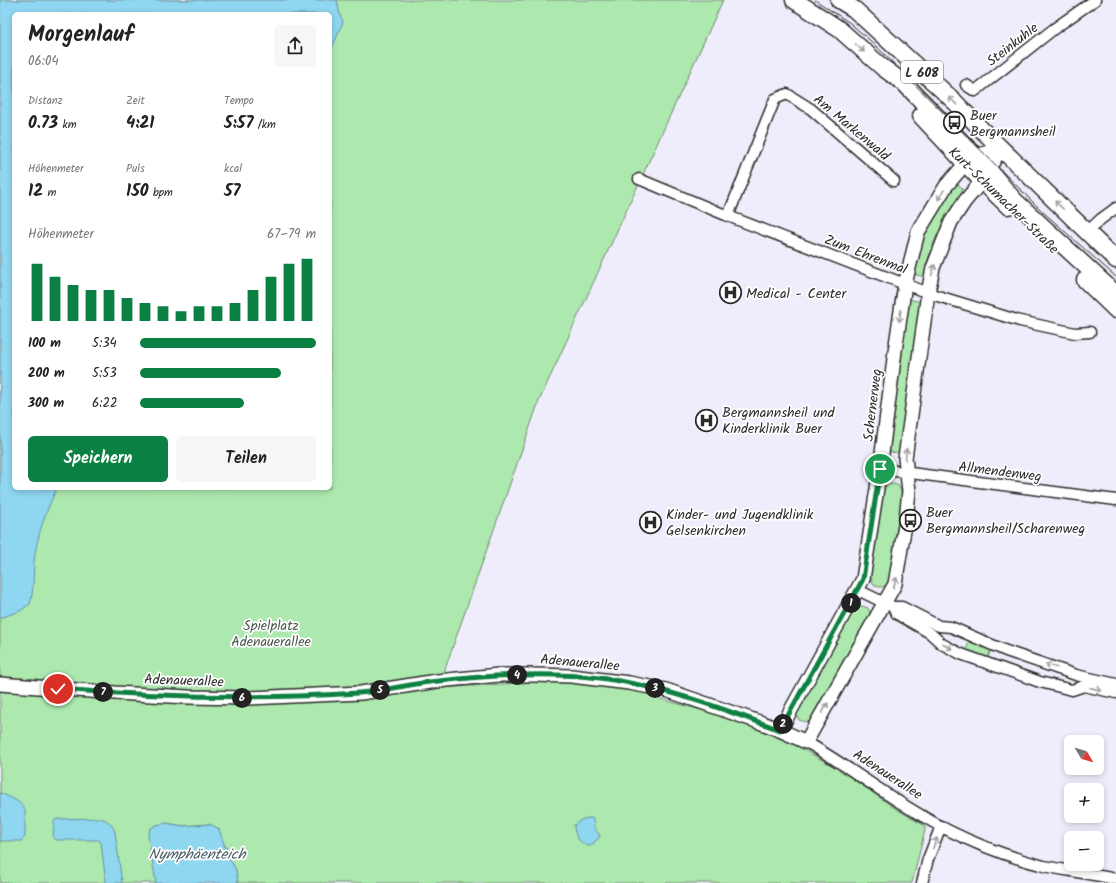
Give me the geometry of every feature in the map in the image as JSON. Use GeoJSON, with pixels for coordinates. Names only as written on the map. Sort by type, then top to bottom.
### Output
{"type":"FeatureCollection","features":[{"type":"Feature","properties":{"kind":"main road","name":"Kurt-Schumacher-Straße"},"geometry":{"type":"LineString","coordinates":[[794,0],[839,29],[882,67],[895,88],[905,100],[970,160],[1116,310]]}},
{"type":"Feature","properties":{"kind":"main road","name":"L 608"},"geometry":{"type":"LineString","coordinates":[[839,0],[854,9],[949,96],[1116,260]]}},
{"type":"Feature","properties":{"kind":"main road","name":"Kurt-Schumacher-Straße"},"geometry":{"type":"LineString","coordinates":[[985,175],[1116,294]]}},
{"type":"Feature","properties":{"kind":"street","name":"Steinkuhle"},"geometry":{"type":"LineString","coordinates":[[966,85],[975,91],[1055,28],[1095,0]]}},
{"type":"Feature","properties":{"kind":"street","name":"Am Markenwald"},"geometry":{"type":"LineString","coordinates":[[728,216],[775,99],[787,94],[811,108],[894,181]]}},
{"type":"Feature","properties":{"kind":"street"},"geometry":{"type":"LineString","coordinates":[[970,160],[1001,148]]}},
{"type":"Feature","properties":{"kind":"street"},"geometry":{"type":"LineString","coordinates":[[806,742],[889,605],[895,584],[906,519],[909,491],[905,458],[928,293],[933,268],[951,222],[985,175],[1001,148]]}},
{"type":"Feature","properties":{"kind":"street","name":"Schernerweg"},"geometry":{"type":"LineString","coordinates":[[780,730],[863,579],[880,469],[905,284],[918,232],[946,186],[970,160]]}},
{"type":"Feature","properties":{"kind":"street","name":"Zum Ehrenmal"},"geometry":{"type":"LineString","coordinates":[[639,179],[728,216],[928,293],[1020,321],[1075,333],[1090,332]]}},
{"type":"Feature","properties":{"kind":"street"},"geometry":{"type":"LineString","coordinates":[[1087,232],[1116,208]]}},
{"type":"Feature","properties":{"kind":"street","name":"Allmendenweg"},"geometry":{"type":"LineString","coordinates":[[880,469],[1116,500]]}},
{"type":"Feature","properties":{"kind":"street"},"geometry":{"type":"LineString","coordinates":[[858,590],[889,605],[902,608],[939,626],[951,627],[1006,651],[1076,675],[1116,684]]}},
{"type":"Feature","properties":{"kind":"street"},"geometry":{"type":"LineString","coordinates":[[889,605],[897,614],[930,633],[942,644],[954,651],[1040,682],[1072,690],[1084,686],[1116,693]]}},
{"type":"Feature","properties":{"kind":"street"},"geometry":{"type":"LineString","coordinates":[[934,637],[939,626]]}},
{"type":"Feature","properties":{"kind":"street"},"geometry":{"type":"LineString","coordinates":[[1000,668],[1006,651]]}},
{"type":"Feature","properties":{"kind":"street","name":"Adenauerallee"},"geometry":{"type":"LineString","coordinates":[[0,684],[115,693],[188,697],[247,698],[360,692],[437,681],[499,675],[551,675],[600,678],[666,690],[780,730],[806,742],[896,800],[941,826],[988,847],[1044,866],[1116,879]]}},
{"type":"Feature","properties":{"kind":"street"},"geometry":{"type":"LineString","coordinates":[[1072,690],[1076,675]]}},
{"type":"Feature","properties":{"kind":"street"},"geometry":{"type":"LineString","coordinates":[[922,883],[928,859],[941,826]]}},
{"type":"Feature","properties":{"kind":"green space","name":"Spielplatz Adenauerallee"},"geometry":{"type":"Polygon","coordinates":[[[0,0],[723,0],[539,401],[446,666],[441,688],[534,682],[570,683],[609,687],[648,693],[657,698],[705,711],[760,730],[799,747],[838,769],[898,810],[925,826],[912,883],[238,883],[236,870],[228,856],[226,847],[210,824],[183,826],[166,823],[155,870],[156,883],[0,883],[0,0]]]}},
{"type":"Feature","properties":{"kind":"green space"},"geometry":{"type":"Polygon","coordinates":[[[956,182],[963,189],[951,208],[934,242],[925,275],[924,277],[914,274],[922,240],[936,211],[956,182]]]}},
{"type":"Feature","properties":{"kind":"green space"},"geometry":{"type":"Polygon","coordinates":[[[909,299],[921,302],[901,449],[894,453],[888,448],[909,299]]]}},
{"type":"Feature","properties":{"kind":"green space"},"geometry":{"type":"Polygon","coordinates":[[[887,484],[899,486],[902,494],[890,580],[885,586],[879,587],[874,585],[870,577],[881,491],[887,484]]]}},
{"type":"Feature","properties":{"kind":"green space"},"geometry":{"type":"Polygon","coordinates":[[[859,605],[868,608],[871,615],[811,721],[806,722],[799,720],[796,713],[855,607],[859,605]]]}},
{"type":"Feature","properties":{"kind":"green space"},"geometry":{"type":"Polygon","coordinates":[[[969,641],[991,650],[987,660],[966,651],[969,641]]]}},
{"type":"Feature","properties":{"kind":"water"},"geometry":{"type":"Polygon","coordinates":[[[0,0],[337,0],[343,22],[332,48],[332,12],[12,12],[12,490],[56,490],[46,514],[37,542],[30,604],[20,611],[0,618],[0,0]]]}},
{"type":"Feature","properties":{"kind":"water"},"geometry":{"type":"Polygon","coordinates":[[[0,793],[17,801],[25,810],[25,837],[21,841],[0,841],[0,793]]]}},
{"type":"Feature","properties":{"kind":"water"},"geometry":{"type":"Polygon","coordinates":[[[101,818],[110,823],[115,832],[122,883],[106,883],[101,843],[99,840],[57,840],[53,838],[54,821],[57,819],[101,818]]]}},
{"type":"Feature","properties":{"kind":"water"},"geometry":{"type":"Polygon","coordinates":[[[592,818],[594,826],[600,837],[589,846],[580,841],[575,832],[574,825],[581,820],[592,818]]]}},
{"type":"Feature","properties":{"kind":"water","name":"Nymphäenteich"},"geometry":{"type":"Polygon","coordinates":[[[166,823],[183,826],[210,824],[219,829],[228,856],[236,870],[238,883],[156,883],[148,835],[150,829],[156,825],[166,823]]]}},
{"type":"Feature","properties":{"kind":"tram line"},"geometry":{"type":"LineString","coordinates":[[815,0],[850,23],[873,43],[1042,211],[1116,277]]}},
{"type":"Feature","properties":{"kind":"place","name":"Buer Bergmannsheil"},"geometry":{"type":"Point","coordinates":[954,123]}},
{"type":"Feature","properties":{"kind":"place","name":"Medical - Center"},"geometry":{"type":"Point","coordinates":[731,293]}},
{"type":"Feature","properties":{"kind":"place","name":"Bergmannsheil und Kinderklinik Buer"},"geometry":{"type":"Point","coordinates":[707,420]}},
{"type":"Feature","properties":{"kind":"place","name":"Buer Bergmannsheil/Scharenweg"},"geometry":{"type":"Point","coordinates":[911,520]}},
{"type":"Feature","properties":{"kind":"place","name":"Kinder- und Jugendklinik Gelsenkirchen"},"geometry":{"type":"Point","coordinates":[650,522]}},
{"type":"Feature","properties":{"kind":"route"},"geometry":{"type":"LineString","coordinates":[[58,689],[188,697],[247,698],[360,692],[437,681],[499,675],[551,675],[600,678],[666,690],[780,730],[863,579],[880,469]]}}]}
